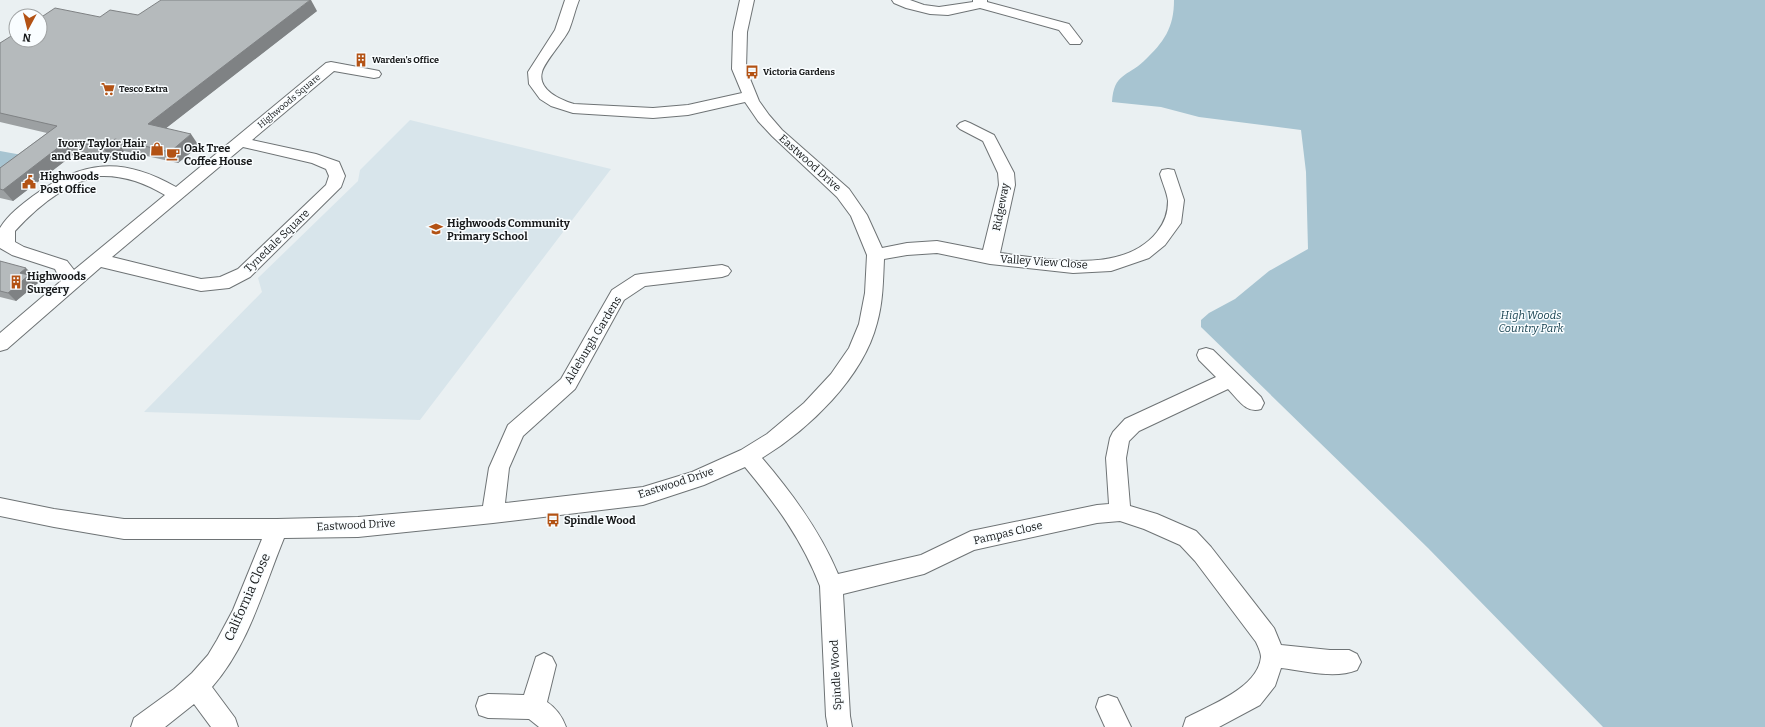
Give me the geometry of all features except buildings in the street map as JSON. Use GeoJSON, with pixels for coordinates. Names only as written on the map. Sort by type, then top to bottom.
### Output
{"type":"FeatureCollection","features":[{"type":"Feature","properties":{"kind":"street"},"geometry":{"type":"LineString","coordinates":[[572,0],[562,30],[535,72],[536,84],[545,96],[556,103],[573,108],[653,113],[688,110],[750,96]]}},
{"type":"Feature","properties":{"kind":"street","name":"Eastwood Drive"},"geometry":{"type":"LineString","coordinates":[[0,507],[54,518],[124,529],[277,529],[358,527],[493,514],[643,496],[696,479],[748,456],[774,440],[811,409],[838,380],[857,351],[868,324],[874,294],[876,255],[859,215],[843,193],[777,133],[763,118],[750,96],[739,69],[738,49],[747,0]]}},
{"type":"Feature","properties":{"kind":"street"},"geometry":{"type":"LineString","coordinates":[[899,0],[917,8],[939,12],[963,9],[980,2],[1069,25],[1075,41]]}},
{"type":"Feature","properties":{"kind":"street","name":"Highwoods Square"},"geometry":{"type":"LineString","coordinates":[[0,344],[70,283],[331,66],[374,74]]}},
{"type":"Feature","properties":{"kind":"street","name":"Ridgeway"},"geometry":{"type":"LineString","coordinates":[[966,126],[989,138],[1006,174],[1007,185],[990,258]]}},
{"type":"Feature","properties":{"kind":"street","name":"Tynedale Square"},"geometry":{"type":"LineString","coordinates":[[98,260],[201,285],[223,283],[244,273],[333,187],[337,176],[333,166],[316,160],[240,142]]}},
{"type":"Feature","properties":{"kind":"street"},"geometry":{"type":"LineString","coordinates":[[70,283],[66,271],[61,265],[18,251],[7,244],[6,233],[10,224],[68,180],[90,173],[111,170],[137,176],[160,184],[176,194]]}},
{"type":"Feature","properties":{"kind":"street","name":"Valley View Close"},"geometry":{"type":"LineString","coordinates":[[876,255],[907,249],[937,247],[990,258],[1073,267],[1111,265],[1143,254],[1159,241],[1172,223],[1176,200],[1168,174]]}},
{"type":"Feature","properties":{"kind":"street","name":"Aldeburgh Gardens"},"geometry":{"type":"LineString","coordinates":[[493,514],[500,468],[514,431],[568,384],[618,295],[642,280],[722,271]]}},
{"type":"Feature","properties":{"kind":"street"},"geometry":{"type":"LineString","coordinates":[[1206,355],[1229,380],[1254,403]]}},
{"type":"Feature","properties":{"kind":"street"},"geometry":{"type":"LineString","coordinates":[[1120,512],[1116,458],[1120,438],[1132,425],[1229,380]]}},
{"type":"Feature","properties":{"kind":"street","name":"Spindle Wood"},"geometry":{"type":"LineString","coordinates":[[748,456],[775,488],[794,514],[822,563],[830,586],[838,716],[840,727]]}},
{"type":"Feature","properties":{"kind":"street","name":"Pampas Close"},"geometry":{"type":"LineString","coordinates":[[830,586],[924,564],[971,541],[1097,514],[1120,512],[1149,521],[1188,538],[1203,554],[1266,636],[1273,656]]}},
{"type":"Feature","properties":{"kind":"street","name":"California Close"},"geometry":{"type":"LineString","coordinates":[[143,727],[196,686],[216,662],[235,630],[277,529]]}},
{"type":"Feature","properties":{"kind":"street"},"geometry":{"type":"LineString","coordinates":[[1196,727],[1251,696],[1266,678],[1273,656],[1330,662],[1349,662]]}},
{"type":"Feature","properties":{"kind":"street"},"geometry":{"type":"LineString","coordinates":[[532,707],[544,665]]}},
{"type":"Feature","properties":{"kind":"street"},"geometry":{"type":"LineString","coordinates":[[196,686],[226,727]]}},
{"type":"Feature","properties":{"kind":"street"},"geometry":{"type":"LineString","coordinates":[[488,706],[532,707],[546,716],[554,727]]}},
{"type":"Feature","properties":{"kind":"shaded area","name":"Highwoods Community Primary School"},"geometry":{"type":"Polygon","coordinates":[[[410,120],[611,169],[420,420],[144,412],[262,292],[258,278],[358,181],[360,170],[410,120]]]}},
{"type":"Feature","properties":{"kind":"green space","name":"High Woods Country Park"},"geometry":{"type":"Polygon","coordinates":[[[1174,0],[1765,0],[1765,727],[1603,727],[1428,548],[1201,327],[1201,320],[1209,313],[1235,299],[1269,271],[1308,249],[1306,172],[1301,130],[1199,117],[1161,107],[1112,102],[1115,86],[1122,77],[1144,61],[1162,41],[1170,27],[1174,10],[1174,0]]]}},
{"type":"Feature","properties":{"kind":"green space"},"geometry":{"type":"Polygon","coordinates":[[[0,151],[22,155],[0,170],[0,151]]]}},
{"type":"Feature","properties":{"kind":"place","name":"Warden's Office"},"geometry":{"type":"Point","coordinates":[361,60]}},
{"type":"Feature","properties":{"kind":"place","name":"Victoria Gardens"},"geometry":{"type":"Point","coordinates":[752,72]}},
{"type":"Feature","properties":{"kind":"place","name":"Tesco Extra"},"geometry":{"type":"Point","coordinates":[108,89]}},
{"type":"Feature","properties":{"kind":"place","name":"Ivory Taylor Hair and Beauty Studio"},"geometry":{"type":"Point","coordinates":[157,149]}},
{"type":"Feature","properties":{"kind":"place","name":"Oak Tree Coffee House"},"geometry":{"type":"Point","coordinates":[173,154]}},
{"type":"Feature","properties":{"kind":"place","name":"Highwoods Post Office"},"geometry":{"type":"Point","coordinates":[29,182]}},
{"type":"Feature","properties":{"kind":"place","name":"Highwoods Community Primary School"},"geometry":{"type":"Point","coordinates":[436,229]}},
{"type":"Feature","properties":{"kind":"place","name":"Highwoods Surgery"},"geometry":{"type":"Point","coordinates":[16,282]}},
{"type":"Feature","properties":{"kind":"place","name":"Spindle Wood"},"geometry":{"type":"Point","coordinates":[553,520]}}]}
